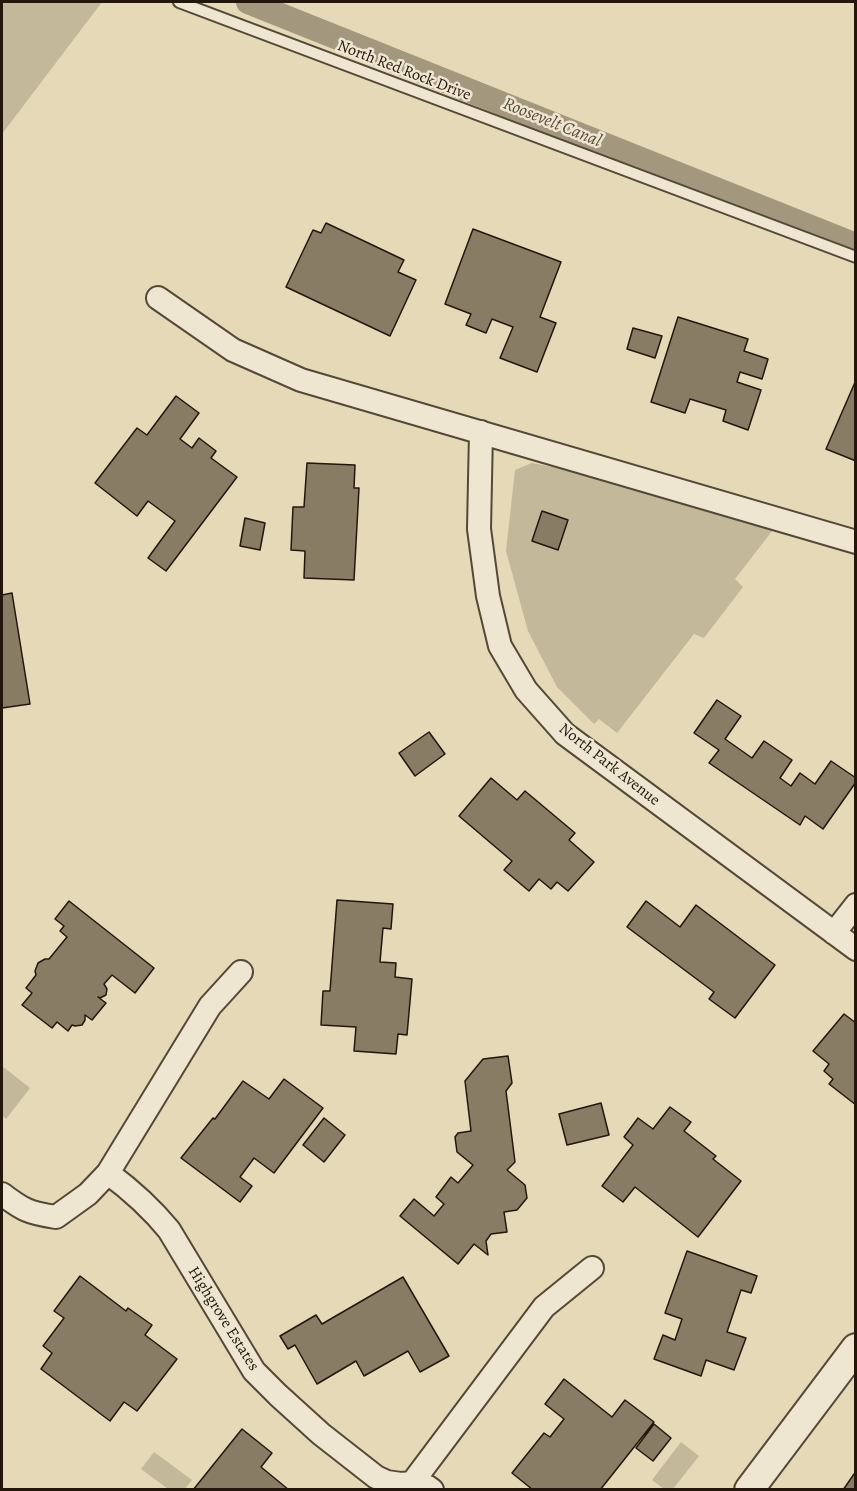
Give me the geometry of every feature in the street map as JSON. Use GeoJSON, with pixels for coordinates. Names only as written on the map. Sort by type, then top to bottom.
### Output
{"type":"FeatureCollection","features":[{"type":"Feature","properties":{"kind":"street"},"geometry":{"type":"LineString","coordinates":[[158,298],[232,350],[301,380],[855,542]]}},
{"type":"Feature","properties":{"kind":"street","name":"North Park Avenue"},"geometry":{"type":"LineString","coordinates":[[481,432],[479,530],[488,596],[500,646],[526,690],[565,734],[855,949]]}},
{"type":"Feature","properties":{"kind":"street"},"geometry":{"type":"LineString","coordinates":[[834,933],[855,905]]}},
{"type":"Feature","properties":{"kind":"street"},"geometry":{"type":"LineString","coordinates":[[2,1194],[21,1209],[56,1217],[88,1194],[108,1173],[210,1006],[241,972]]}},
{"type":"Feature","properties":{"kind":"street","name":"Highgrove Estates"},"geometry":{"type":"LineString","coordinates":[[108,1173],[135,1194],[169,1230],[254,1371],[321,1434],[376,1477],[387,1482],[422,1486],[544,1307],[592,1268]]}},
{"type":"Feature","properties":{"kind":"street"},"geometry":{"type":"LineString","coordinates":[[749,1490],[855,1348]]}},
{"type":"Feature","properties":{"kind":"lane","name":"North Red Rock Drive"},"geometry":{"type":"LineString","coordinates":[[179,2],[855,256]]}},
{"type":"Feature","properties":{"kind":"shaded area"},"geometry":{"type":"Polygon","coordinates":[[[2,2],[102,2],[2,134],[2,2]]]}},
{"type":"Feature","properties":{"kind":"shaded area"},"geometry":{"type":"Polygon","coordinates":[[[532,463],[569,470],[776,526],[735,579],[743,587],[704,638],[694,634],[617,733],[599,719],[594,724],[557,687],[528,631],[506,551],[515,470],[532,463]]]}},
{"type":"Feature","properties":{"kind":"shaded area"},"geometry":{"type":"Polygon","coordinates":[[[2,1066],[30,1088],[6,1119],[2,1115],[2,1066]]]}},
{"type":"Feature","properties":{"kind":"shaded area"},"geometry":{"type":"Polygon","coordinates":[[[681,1442],[699,1456],[673,1489],[664,1489],[652,1480],[681,1442]]]}},
{"type":"Feature","properties":{"kind":"shaded area"},"geometry":{"type":"Polygon","coordinates":[[[154,1452],[192,1480],[185,1489],[168,1489],[141,1469],[154,1452]]]}},
{"type":"Feature","properties":{"kind":"building"},"geometry":{"type":"Polygon","coordinates":[[[326,223],[404,260],[398,272],[416,280],[390,336],[286,287],[313,230],[321,233],[326,223]]]}},
{"type":"Feature","properties":{"kind":"building"},"geometry":{"type":"Polygon","coordinates":[[[473,229],[561,262],[540,317],[556,323],[537,372],[500,358],[513,327],[492,319],[486,333],[466,325],[471,314],[445,304],[473,229]]]}},
{"type":"Feature","properties":{"kind":"building"},"geometry":{"type":"Polygon","coordinates":[[[678,317],[748,339],[744,351],[768,359],[762,379],[740,372],[737,382],[761,390],[748,430],[723,421],[726,410],[690,399],[685,413],[651,402],[678,317]]]}},
{"type":"Feature","properties":{"kind":"building"},"geometry":{"type":"Polygon","coordinates":[[[633,328],[662,336],[655,358],[627,349],[633,328]]]}},
{"type":"Feature","properties":{"kind":"building"},"geometry":{"type":"Polygon","coordinates":[[[856,380],[856,461],[826,449],[856,380]]]}},
{"type":"Feature","properties":{"kind":"building"},"geometry":{"type":"Polygon","coordinates":[[[176,396],[199,413],[180,439],[192,448],[199,438],[216,451],[211,458],[237,477],[166,571],[148,558],[175,521],[148,501],[137,516],[95,483],[137,428],[147,435],[176,396]]]}},
{"type":"Feature","properties":{"kind":"building"},"geometry":{"type":"Polygon","coordinates":[[[307,463],[355,465],[354,488],[359,488],[354,580],[304,578],[305,551],[291,550],[293,507],[304,507],[307,463]]]}},
{"type":"Feature","properties":{"kind":"building"},"geometry":{"type":"Polygon","coordinates":[[[542,511],[568,520],[558,550],[532,541],[542,511]]]}},
{"type":"Feature","properties":{"kind":"building"},"geometry":{"type":"Polygon","coordinates":[[[245,518],[265,523],[260,550],[240,546],[245,518]]]}},
{"type":"Feature","properties":{"kind":"building"},"geometry":{"type":"Polygon","coordinates":[[[12,593],[30,704],[2,708],[2,595],[12,593]]]}},
{"type":"Feature","properties":{"kind":"building"},"geometry":{"type":"Polygon","coordinates":[[[717,700],[741,716],[725,739],[752,758],[764,741],[792,760],[780,778],[791,786],[800,773],[815,784],[831,761],[856,778],[856,782],[823,829],[805,816],[800,825],[709,763],[719,750],[694,733],[717,700]]]}},
{"type":"Feature","properties":{"kind":"building"},"geometry":{"type":"Polygon","coordinates":[[[429,732],[445,754],[415,776],[399,753],[429,732]]]}},
{"type":"Feature","properties":{"kind":"building"},"geometry":{"type":"Polygon","coordinates":[[[491,778],[517,800],[525,791],[575,833],[569,840],[594,862],[568,891],[557,882],[551,889],[539,879],[529,891],[504,870],[512,861],[459,816],[491,778]]]}},
{"type":"Feature","properties":{"kind":"building"},"geometry":{"type":"Polygon","coordinates":[[[337,900],[393,904],[391,929],[383,928],[380,962],[396,963],[395,977],[412,979],[407,1035],[398,1034],[396,1054],[354,1051],[356,1027],[321,1025],[323,991],[330,991],[337,900]]]}},
{"type":"Feature","properties":{"kind":"building"},"geometry":{"type":"Polygon","coordinates":[[[69,901],[154,968],[135,993],[112,975],[104,984],[107,989],[106,995],[98,997],[106,1003],[92,1020],[85,1015],[82,1025],[72,1025],[68,1031],[57,1022],[52,1028],[22,1005],[32,993],[26,988],[36,975],[38,963],[49,959],[67,937],[60,931],[64,926],[55,919],[69,901]]]}},
{"type":"Feature","properties":{"kind":"building"},"geometry":{"type":"Polygon","coordinates":[[[646,901],[680,927],[696,905],[775,965],[735,1018],[709,999],[714,992],[627,927],[646,901]]]}},
{"type":"Feature","properties":{"kind":"building"},"geometry":{"type":"Polygon","coordinates":[[[844,1014],[856,1023],[856,1105],[829,1084],[833,1079],[824,1071],[829,1064],[813,1051],[844,1014]]]}},
{"type":"Feature","properties":{"kind":"building"},"geometry":{"type":"Polygon","coordinates":[[[508,1056],[512,1083],[506,1091],[515,1162],[507,1170],[525,1185],[527,1198],[517,1210],[504,1212],[507,1232],[491,1234],[486,1241],[488,1255],[474,1244],[458,1264],[400,1216],[414,1199],[434,1216],[444,1204],[436,1197],[451,1177],[458,1183],[473,1165],[457,1152],[455,1137],[458,1133],[471,1131],[465,1081],[483,1059],[508,1056]]]}},
{"type":"Feature","properties":{"kind":"building"},"geometry":{"type":"Polygon","coordinates":[[[284,1079],[323,1108],[274,1173],[254,1158],[240,1177],[252,1186],[240,1202],[181,1158],[213,1118],[215,1119],[243,1081],[269,1099],[284,1079]]]}},
{"type":"Feature","properties":{"kind":"building"},"geometry":{"type":"Polygon","coordinates":[[[601,1103],[609,1135],[567,1145],[559,1114],[601,1103]]]}},
{"type":"Feature","properties":{"kind":"building"},"geometry":{"type":"Polygon","coordinates":[[[670,1107],[691,1122],[684,1131],[716,1156],[713,1159],[741,1181],[698,1237],[635,1187],[623,1202],[602,1186],[633,1145],[624,1137],[638,1118],[653,1129],[670,1107]]]}},
{"type":"Feature","properties":{"kind":"building"},"geometry":{"type":"Polygon","coordinates":[[[324,1118],[345,1135],[324,1162],[303,1145],[324,1118]]]}},
{"type":"Feature","properties":{"kind":"building"},"geometry":{"type":"Polygon","coordinates":[[[687,1251],[757,1276],[751,1293],[741,1290],[727,1332],[746,1338],[734,1370],[706,1360],[701,1376],[654,1359],[663,1335],[675,1340],[682,1319],[665,1313],[687,1251]]]}},
{"type":"Feature","properties":{"kind":"building"},"geometry":{"type":"Polygon","coordinates":[[[80,1276],[126,1311],[128,1308],[152,1325],[145,1335],[177,1359],[137,1411],[124,1402],[110,1421],[41,1369],[52,1353],[43,1346],[64,1318],[54,1311],[80,1276]]]}},
{"type":"Feature","properties":{"kind":"building"},"geometry":{"type":"Polygon","coordinates":[[[403,1277],[449,1356],[420,1372],[408,1351],[364,1376],[356,1361],[317,1384],[295,1345],[288,1349],[280,1336],[316,1315],[322,1324],[403,1277]]]}},
{"type":"Feature","properties":{"kind":"building"},"geometry":{"type":"Polygon","coordinates":[[[564,1379],[612,1417],[625,1400],[654,1422],[600,1490],[533,1490],[512,1473],[544,1433],[550,1437],[564,1419],[545,1404],[564,1379]]]}},
{"type":"Feature","properties":{"kind":"building"},"geometry":{"type":"Polygon","coordinates":[[[654,1424],[671,1438],[653,1461],[636,1448],[654,1424]]]}},
{"type":"Feature","properties":{"kind":"building"},"geometry":{"type":"Polygon","coordinates":[[[242,1429],[272,1453],[261,1467],[289,1490],[193,1490],[242,1429]]]}},
{"type":"Feature","properties":{"kind":"building"},"geometry":{"type":"Polygon","coordinates":[[[854,1474],[856,1475],[856,1490],[843,1490],[854,1474]]]}},
{"type":"Feature","properties":{"kind":"waterway","name":"Roosevelt Canal"},"geometry":{"type":"LineString","coordinates":[[248,2],[856,245]]}}]}
